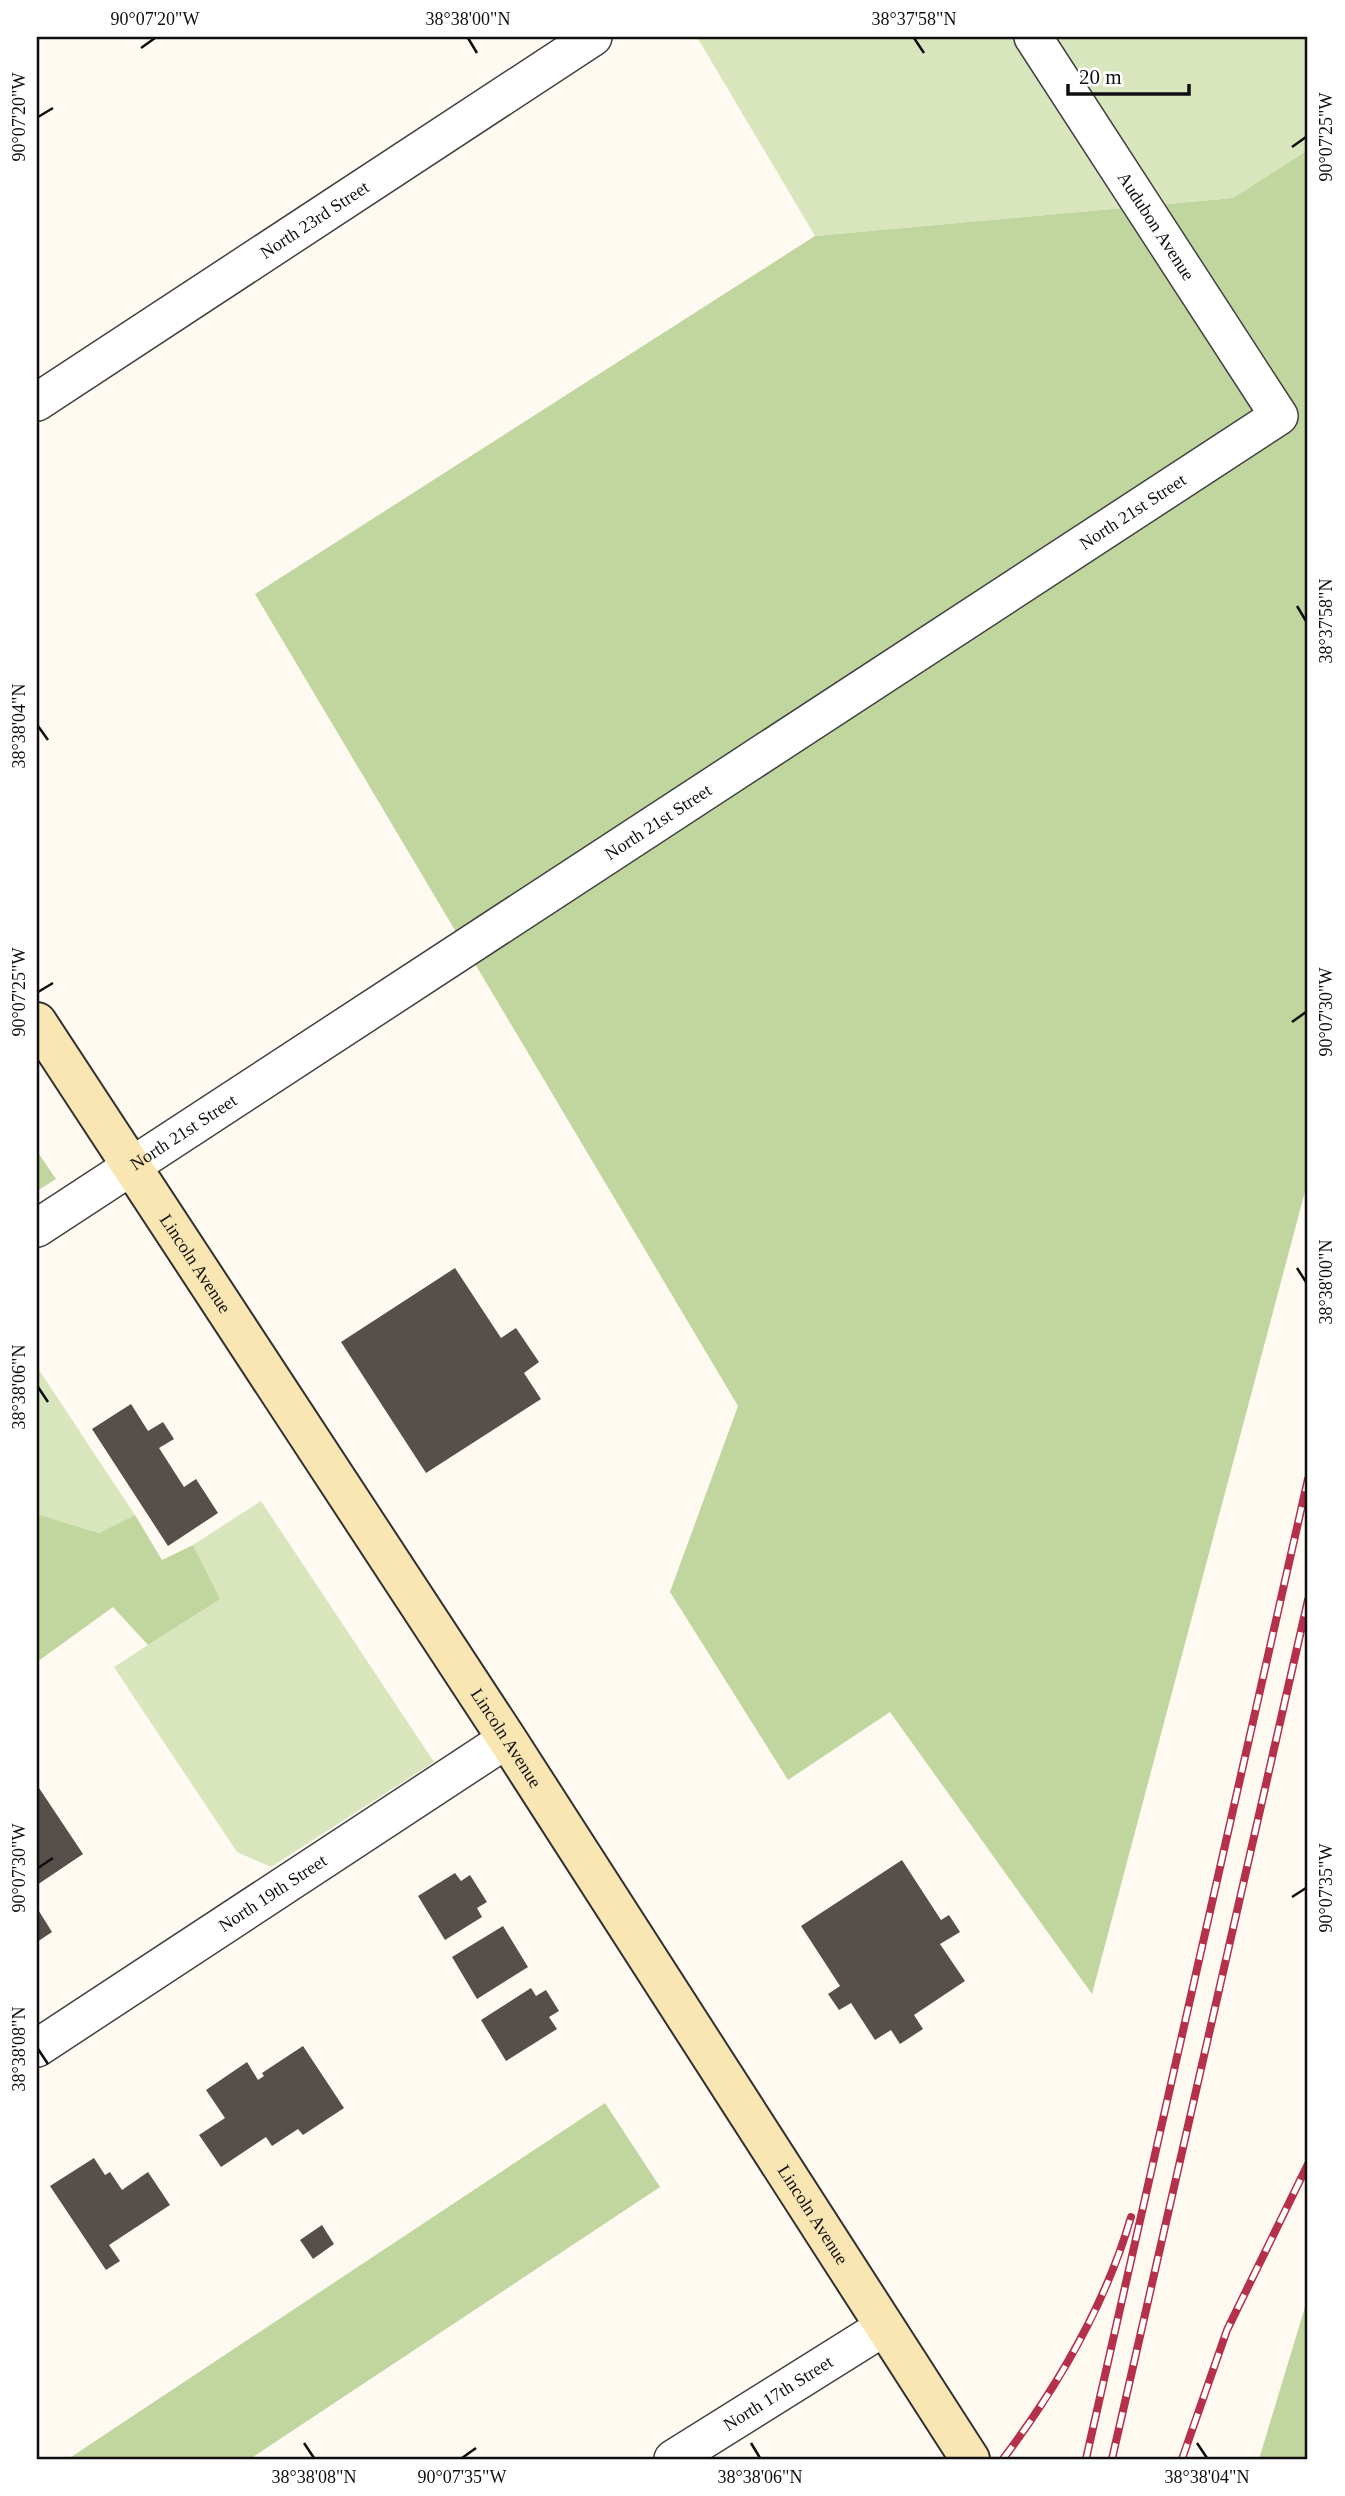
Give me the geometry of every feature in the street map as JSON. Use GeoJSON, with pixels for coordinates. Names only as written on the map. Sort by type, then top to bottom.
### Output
{"type":"FeatureCollection","features":[{"type":"Feature","properties":{"kind":"street","name":"North 23rd Street"},"geometry":{"type":"LineString","coordinates":[[37,402],[593,37]]}},
{"type":"Feature","properties":{"kind":"street","name":"Audubon Avenue"},"geometry":{"type":"LineString","coordinates":[[1032,37],[1279,416]]}},
{"type":"Feature","properties":{"kind":"street","name":"North 21st Street"},"geometry":{"type":"LineString","coordinates":[[37,1228],[1279,416]]}},
{"type":"Feature","properties":{"kind":"street","name":"Lincoln Avenue"},"geometry":{"type":"LineString","coordinates":[[37,1021],[507,1739],[970,2459]]}},
{"type":"Feature","properties":{"kind":"street","name":"North 19th Street"},"geometry":{"type":"LineString","coordinates":[[37,2048],[507,1739]]}},
{"type":"Feature","properties":{"kind":"street","name":"North 17th Street"},"geometry":{"type":"LineString","coordinates":[[673,2459],[884,2327]]}},
{"type":"Feature","properties":{"kind":"green space"},"geometry":{"type":"Polygon","coordinates":[[[697,37],[1308,37],[1308,150],[1233,198],[815,236],[697,37]]]}},
{"type":"Feature","properties":{"kind":"green space"},"geometry":{"type":"Polygon","coordinates":[[[1308,150],[1308,1180],[1092,1994],[890,1712],[788,1780],[670,1592],[738,1406],[255,594],[815,236],[1233,198],[1308,150]]]}},
{"type":"Feature","properties":{"kind":"green space"},"geometry":{"type":"Polygon","coordinates":[[[37,1151],[56,1179],[37,1191],[37,1151]]]}},
{"type":"Feature","properties":{"kind":"green space"},"geometry":{"type":"Polygon","coordinates":[[[37,1367],[135,1515],[99,1533],[37,1514],[37,1367]]]}},
{"type":"Feature","properties":{"kind":"green space"},"geometry":{"type":"Polygon","coordinates":[[[261,1501],[434,1762],[271,1867],[237,1852],[114,1667],[219,1599],[193,1545],[261,1501]]]}},
{"type":"Feature","properties":{"kind":"green space"},"geometry":{"type":"Polygon","coordinates":[[[37,1514],[99,1533],[135,1515],[162,1560],[193,1545],[220,1599],[148,1645],[113,1607],[37,1662],[37,1514]]]}},
{"type":"Feature","properties":{"kind":"green space"},"geometry":{"type":"Polygon","coordinates":[[[605,2103],[660,2187],[250,2459],[68,2459],[605,2103]]]}},
{"type":"Feature","properties":{"kind":"green space"},"geometry":{"type":"Polygon","coordinates":[[[1308,2297],[1308,2459],[1259,2459],[1308,2297]]]}},
{"type":"Feature","properties":{"kind":"building"},"geometry":{"type":"Polygon","coordinates":[[[455,1268],[501,1338],[516,1328],[539,1362],[524,1373],[541,1399],[426,1473],[341,1342],[455,1268]]]}},
{"type":"Feature","properties":{"kind":"building"},"geometry":{"type":"Polygon","coordinates":[[[131,1404],[148,1431],[163,1422],[174,1439],[159,1448],[184,1487],[196,1479],[218,1513],[168,1546],[92,1429],[131,1404]]]}},
{"type":"Feature","properties":{"kind":"building"},"geometry":{"type":"Polygon","coordinates":[[[37,1785],[83,1854],[37,1885],[37,1785]]]}},
{"type":"Feature","properties":{"kind":"building"},"geometry":{"type":"Polygon","coordinates":[[[902,1860],[941,1920],[949,1915],[960,1932],[940,1944],[965,1981],[914,2015],[923,2029],[900,2044],[891,2030],[875,2040],[851,2003],[839,2010],[828,1994],[840,1986],[801,1926],[902,1860]]]}},
{"type":"Feature","properties":{"kind":"building"},"geometry":{"type":"Polygon","coordinates":[[[455,1873],[461,1881],[470,1875],[487,1902],[477,1908],[482,1917],[445,1940],[418,1896],[455,1873]]]}},
{"type":"Feature","properties":{"kind":"building"},"geometry":{"type":"Polygon","coordinates":[[[37,1908],[52,1932],[37,1942],[37,1908]]]}},
{"type":"Feature","properties":{"kind":"building"},"geometry":{"type":"Polygon","coordinates":[[[503,1926],[528,1967],[477,1999],[452,1957],[503,1926]]]}},
{"type":"Feature","properties":{"kind":"building"},"geometry":{"type":"Polygon","coordinates":[[[531,1988],[536,1996],[546,1990],[559,2011],[549,2017],[557,2029],[506,2061],[481,2020],[531,1988]]]}},
{"type":"Feature","properties":{"kind":"building"},"geometry":{"type":"Polygon","coordinates":[[[303,2046],[344,2108],[303,2135],[298,2129],[272,2146],[266,2137],[221,2167],[199,2135],[225,2118],[206,2090],[247,2062],[258,2080],[264,2076],[262,2073],[303,2046]]]}},
{"type":"Feature","properties":{"kind":"building"},"geometry":{"type":"Polygon","coordinates":[[[94,2158],[105,2175],[110,2172],[122,2190],[148,2172],[170,2205],[109,2245],[120,2261],[106,2270],[50,2186],[94,2158]]]}},
{"type":"Feature","properties":{"kind":"building"},"geometry":{"type":"Polygon","coordinates":[[[322,2225],[334,2244],[313,2259],[300,2240],[322,2225]]]}},
{"type":"Feature","properties":{"kind":"railway"},"geometry":{"type":"LineString","coordinates":[[1086,2459],[1308,1479]]}},
{"type":"Feature","properties":{"kind":"railway"},"geometry":{"type":"LineString","coordinates":[[1112,2459],[1308,1600]]}},
{"type":"Feature","properties":{"kind":"railway"},"geometry":{"type":"LineString","coordinates":[[1182,2459],[1227,2330],[1308,2164]]}},
{"type":"Feature","properties":{"kind":"railway"},"geometry":{"type":"LineString","coordinates":[[1003,2459],[1043,2403],[1078,2344],[1108,2282],[1131,2217]]}}]}
